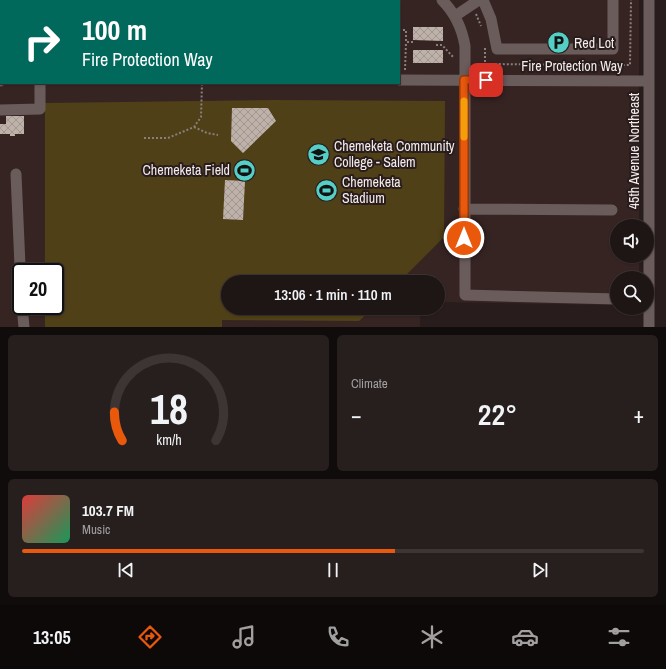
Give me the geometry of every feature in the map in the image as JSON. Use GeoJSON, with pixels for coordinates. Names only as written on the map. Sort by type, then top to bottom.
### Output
{"type":"FeatureCollection","features":[{"type":"Feature","properties":{"kind":"street"},"geometry":{"type":"LineString","coordinates":[[442,0],[455,16],[463,35],[465,46],[465,295],[610,299]]}},
{"type":"Feature","properties":{"kind":"street"},"geometry":{"type":"LineString","coordinates":[[483,0],[492,19],[497,49],[613,49],[613,0]]}},
{"type":"Feature","properties":{"kind":"street","name":"45th Avenue Northeast"},"geometry":{"type":"LineString","coordinates":[[648,271],[650,81],[649,0]]}},
{"type":"Feature","properties":{"kind":"street"},"geometry":{"type":"LineString","coordinates":[[455,16],[476,2]]}},
{"type":"Feature","properties":{"kind":"street"},"geometry":{"type":"LineString","coordinates":[[0,71],[0,81]]}},
{"type":"Feature","properties":{"kind":"street","name":"Fire Protection Way"},"geometry":{"type":"LineString","coordinates":[[400,80],[650,81]]}},
{"type":"Feature","properties":{"kind":"street"},"geometry":{"type":"LineString","coordinates":[[0,110],[40,109],[40,84]]}},
{"type":"Feature","properties":{"kind":"street"},"geometry":{"type":"LineString","coordinates":[[16,174],[20,263]]}},
{"type":"Feature","properties":{"kind":"street"},"geometry":{"type":"LineString","coordinates":[[464,209],[612,210]]}},
{"type":"Feature","properties":{"kind":"street"},"geometry":{"type":"LineString","coordinates":[[23,315],[24,327]]}},
{"type":"Feature","properties":{"kind":"street","name":"45th Avenue Northeast"},"geometry":{"type":"LineString","coordinates":[[649,315],[649,327]]}},
{"type":"Feature","properties":{"kind":"path"},"geometry":{"type":"LineString","coordinates":[[476,2],[483,29]]}},
{"type":"Feature","properties":{"kind":"path"},"geometry":{"type":"LineString","coordinates":[[400,30],[406,30],[405,71],[400,71]]}},
{"type":"Feature","properties":{"kind":"path"},"geometry":{"type":"LineString","coordinates":[[406,42],[415,42]]}},
{"type":"Feature","properties":{"kind":"path"},"geometry":{"type":"LineString","coordinates":[[485,43],[486,80]]}},
{"type":"Feature","properties":{"kind":"path"},"geometry":{"type":"LineString","coordinates":[[436,45],[442,46],[456,62]]}},
{"type":"Feature","properties":{"kind":"path"},"geometry":{"type":"LineString","coordinates":[[144,138],[168,138],[194,127],[201,117],[202,84]]}},
{"type":"Feature","properties":{"kind":"path"},"geometry":{"type":"LineString","coordinates":[[194,127],[207,133],[218,135]]}},
{"type":"Feature","properties":{"kind":"shaded area","name":"Chemeketa Community College - Salem"},"geometry":{"type":"Polygon","coordinates":[[[400,0],[639,0],[639,219],[610,219],[610,263],[639,263],[639,271],[610,271],[610,305],[445,302],[445,275],[221,275],[221,315],[420,315],[420,327],[0,327],[0,84],[400,84],[400,0]]]}},
{"type":"Feature","properties":{"kind":"shaded area","name":"Chemeketa Field"},"geometry":{"type":"Polygon","coordinates":[[[273,100],[445,101],[444,237],[406,275],[221,275],[221,315],[365,315],[359,321],[222,320],[222,327],[45,327],[45,315],[64,315],[64,263],[45,263],[45,103],[273,100]]]}},
{"type":"Feature","properties":{"kind":"building"},"geometry":{"type":"Polygon","coordinates":[[[413,27],[443,27],[443,41],[413,40],[413,27]]]}},
{"type":"Feature","properties":{"kind":"building"},"geometry":{"type":"Polygon","coordinates":[[[413,50],[443,50],[443,63],[413,63],[413,50]]]}},
{"type":"Feature","properties":{"kind":"building"},"geometry":{"type":"Polygon","coordinates":[[[232,108],[268,108],[276,121],[243,153],[231,141],[232,108]]]}},
{"type":"Feature","properties":{"kind":"building"},"geometry":{"type":"Polygon","coordinates":[[[6,116],[24,116],[24,134],[15,134],[15,136],[10,136],[10,134],[0,134],[0,124],[6,124],[6,116]]]}},
{"type":"Feature","properties":{"kind":"building"},"geometry":{"type":"Polygon","coordinates":[[[225,180],[245,181],[243,220],[223,219],[225,180]]]}},
{"type":"Feature","properties":{"kind":"slow traffic"},"geometry":{"type":"LineString","coordinates":[[464,101],[464,137]]}},
{"type":"Feature","properties":{"kind":"place","name":"Red Lot"},"geometry":{"type":"Point","coordinates":[558,43]}},
{"type":"Feature","properties":{"kind":"place","name":"Chemeketa Community College - Salem"},"geometry":{"type":"Point","coordinates":[319,154]}},
{"type":"Feature","properties":{"kind":"place","name":"Chemeketa Field"},"geometry":{"type":"Point","coordinates":[245,170]}},
{"type":"Feature","properties":{"kind":"place","name":"Chemeketa Stadium"},"geometry":{"type":"Point","coordinates":[327,190]}},
{"type":"Feature","properties":{"kind":"route"},"geometry":{"type":"LineString","coordinates":[[464,238],[464,80],[486,80]]}}]}
